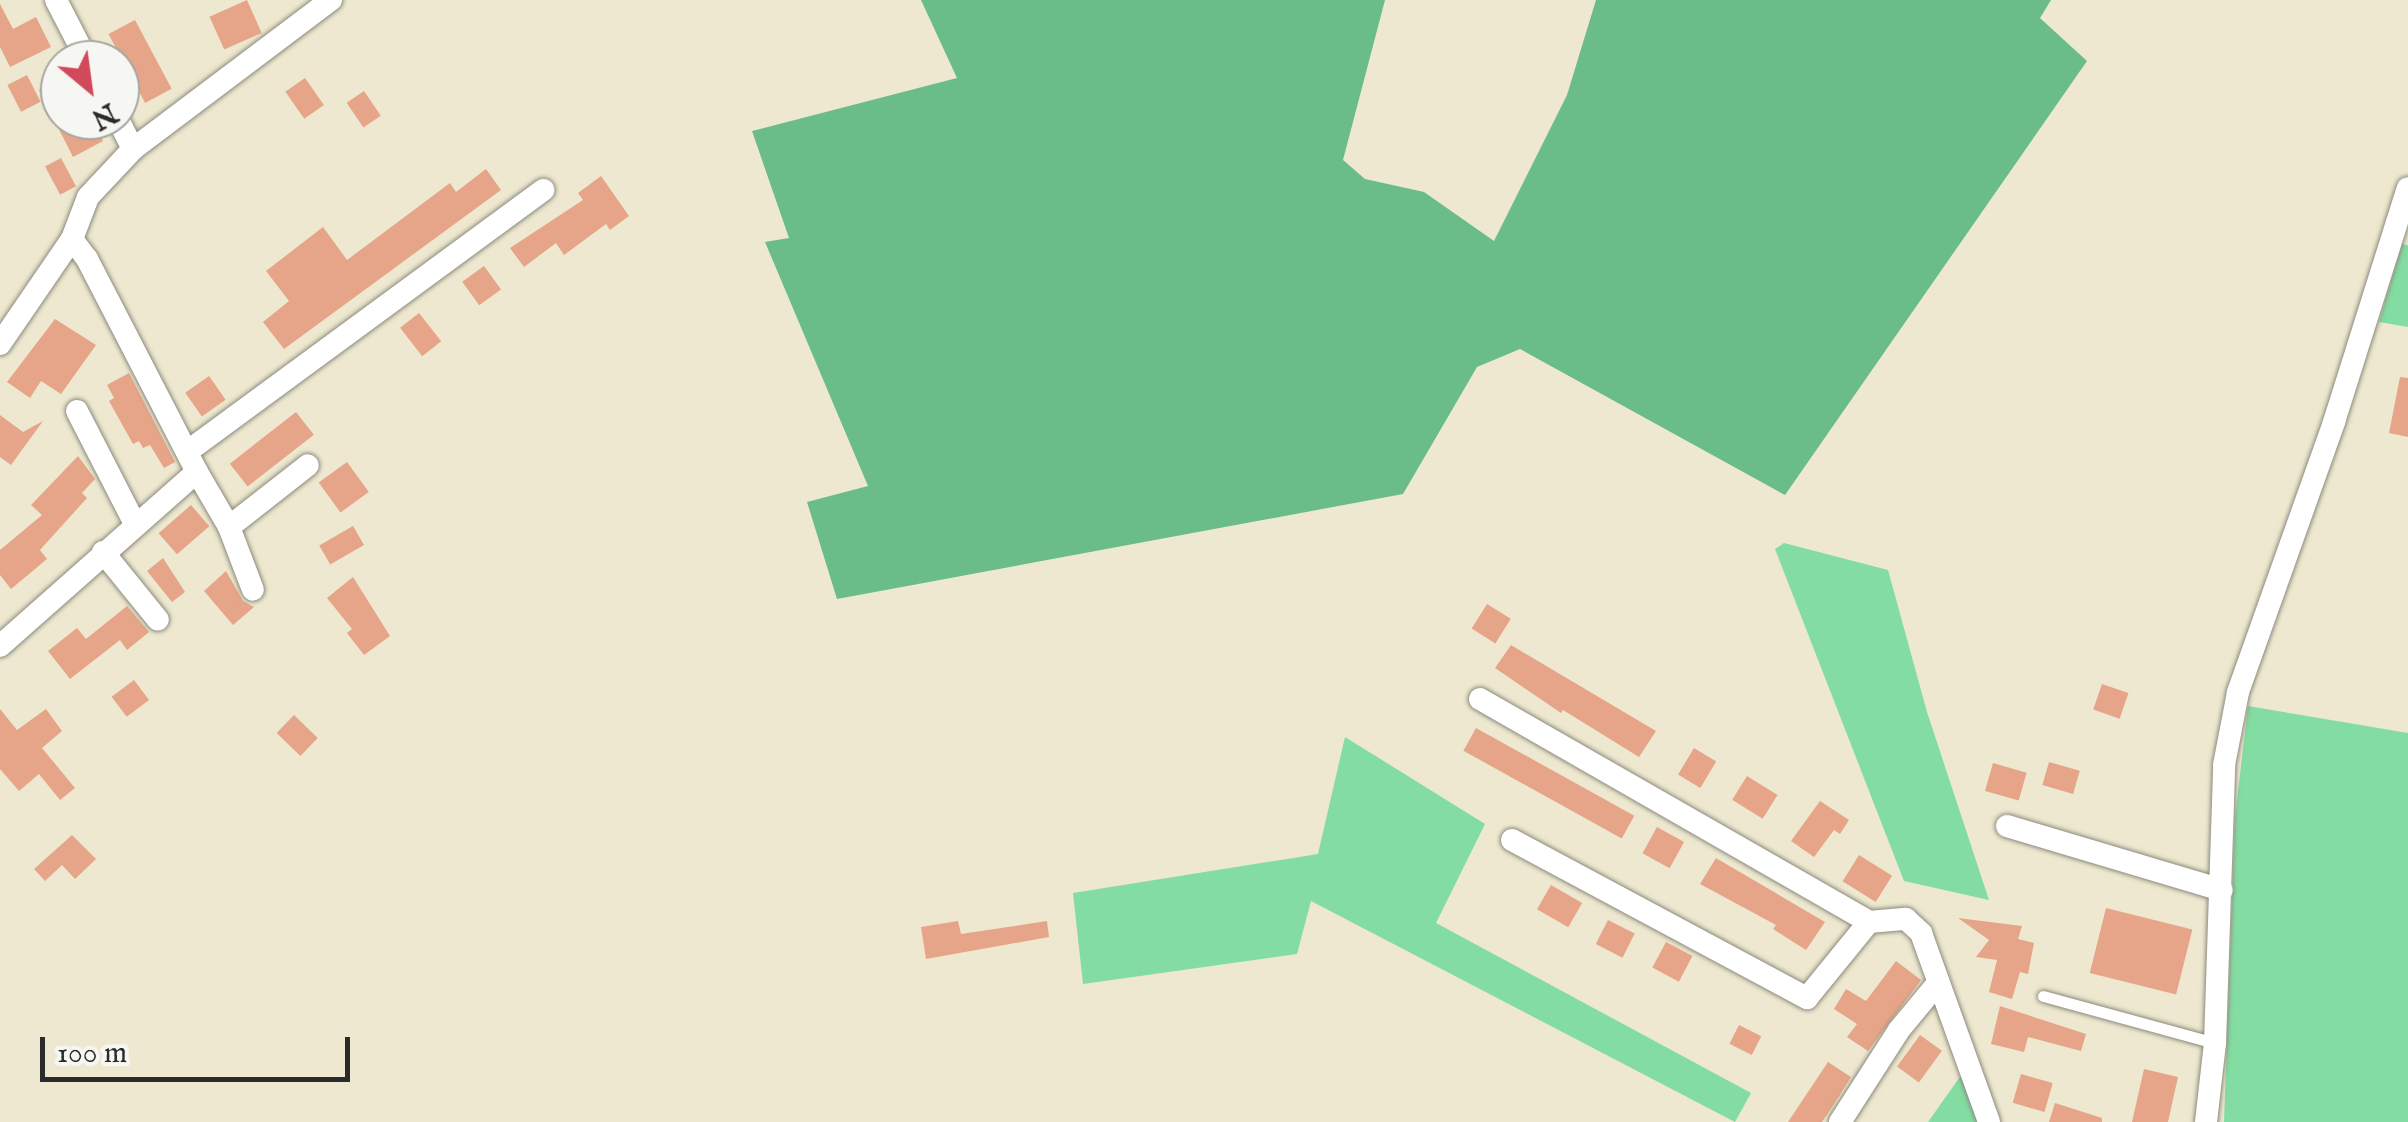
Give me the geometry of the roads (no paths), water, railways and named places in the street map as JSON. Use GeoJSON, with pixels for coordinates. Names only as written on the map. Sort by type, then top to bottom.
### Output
{"type":"FeatureCollection","features":[{"type":"Feature","properties":{"kind":"street"},"geometry":{"type":"LineString","coordinates":[[56,0],[77,40]]}},
{"type":"Feature","properties":{"kind":"street"},"geometry":{"type":"LineString","coordinates":[[0,344],[72,239],[88,197],[134,149],[330,0]]}},
{"type":"Feature","properties":{"kind":"street"},"geometry":{"type":"LineString","coordinates":[[129,140],[134,149]]}},
{"type":"Feature","properties":{"kind":"street"},"geometry":{"type":"LineString","coordinates":[[2206,1122],[2215,1043],[2224,765],[2238,692],[2334,422],[2408,188]]}},
{"type":"Feature","properties":{"kind":"street"},"geometry":{"type":"LineString","coordinates":[[0,646],[135,524],[192,462],[543,190]]}},
{"type":"Feature","properties":{"kind":"street"},"geometry":{"type":"LineString","coordinates":[[72,239],[87,258],[229,527],[253,590]]}},
{"type":"Feature","properties":{"kind":"street"},"geometry":{"type":"LineString","coordinates":[[78,410],[135,524]]}},
{"type":"Feature","properties":{"kind":"street"},"geometry":{"type":"LineString","coordinates":[[229,527],[308,465]]}},
{"type":"Feature","properties":{"kind":"street"},"geometry":{"type":"LineString","coordinates":[[104,552],[158,620]]}},
{"type":"Feature","properties":{"kind":"street"},"geometry":{"type":"LineString","coordinates":[[1480,698],[1868,922],[1906,919],[1921,933],[1990,1122]]}},
{"type":"Feature","properties":{"kind":"street"},"geometry":{"type":"LineString","coordinates":[[2007,826],[2222,890]]}},
{"type":"Feature","properties":{"kind":"street"},"geometry":{"type":"LineString","coordinates":[[1512,840],[1807,998],[1868,922]]}},
{"type":"Feature","properties":{"kind":"street"},"geometry":{"type":"LineString","coordinates":[[1840,1122],[1899,1030],[1937,984]]}},
{"type":"Feature","properties":{"kind":"lane"},"geometry":{"type":"LineString","coordinates":[[2043,996],[2215,1043]]}}]}
